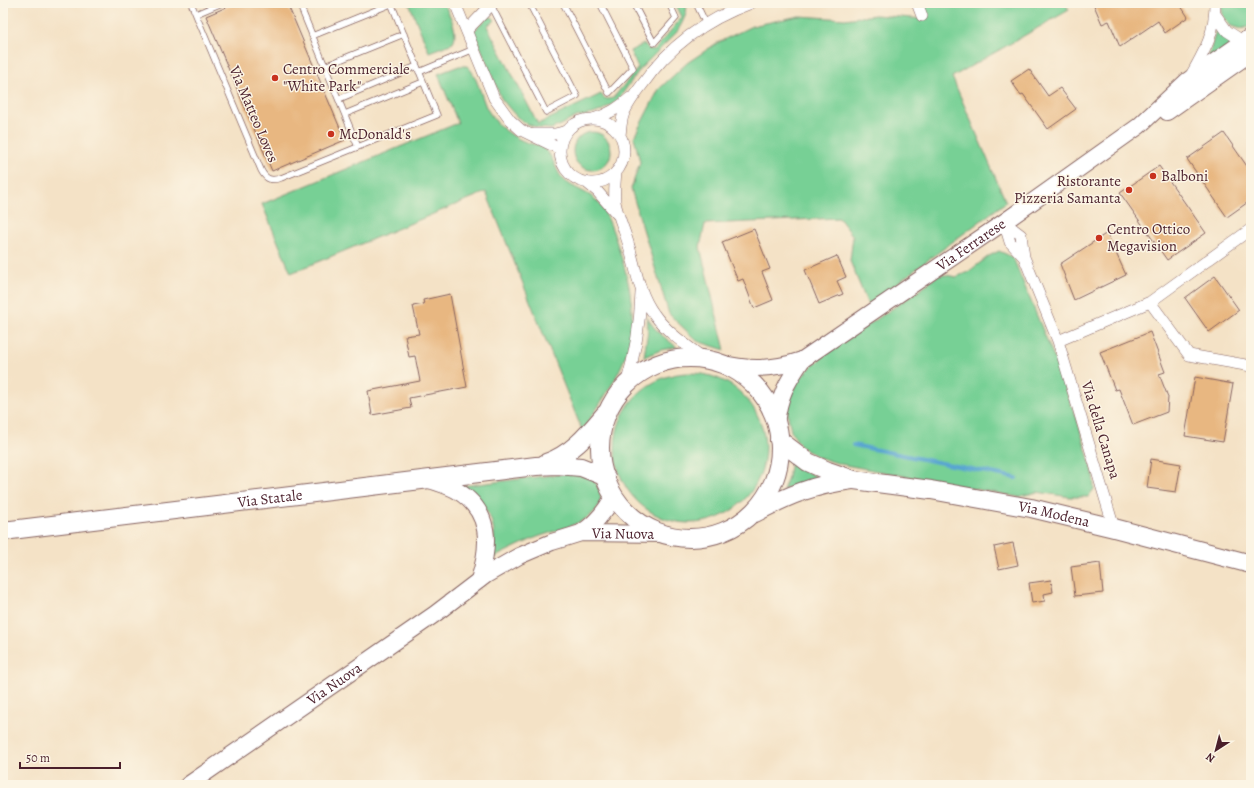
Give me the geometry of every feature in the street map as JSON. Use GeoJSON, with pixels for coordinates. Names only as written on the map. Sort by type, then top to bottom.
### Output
{"type":"FeatureCollection","features":[{"type":"Feature","properties":{"kind":"main road","name":"Via Ferrarese"},"geometry":{"type":"LineString","coordinates":[[713,362],[749,368],[762,368],[790,364],[802,360],[1004,222],[1139,126],[1187,82],[1249,44]]}},
{"type":"Feature","properties":{"kind":"main road","name":"Via Ferrarese"},"geometry":{"type":"LineString","coordinates":[[1139,126],[1157,119],[1249,44]]}},
{"type":"Feature","properties":{"kind":"main road","name":"Via Modena"},"geometry":{"type":"LineString","coordinates":[[692,358],[713,362],[738,373],[756,387],[771,410],[776,423],[779,440],[779,460],[772,486],[759,506],[749,516],[737,525],[720,533],[705,537],[690,538],[659,532],[644,525],[632,516],[614,495],[606,477],[602,462],[601,442],[606,416],[618,395],[640,373],[669,361],[692,358]]}},
{"type":"Feature","properties":{"kind":"main road","name":"Via Ferrarese"},"geometry":{"type":"LineString","coordinates":[[776,423],[782,394],[787,382],[802,360]]}},
{"type":"Feature","properties":{"kind":"main road","name":"Via Statale"},"geometry":{"type":"LineString","coordinates":[[536,466],[561,457],[573,448],[584,439],[610,407]]}},
{"type":"Feature","properties":{"kind":"main road","name":"Via Modena"},"geometry":{"type":"LineString","coordinates":[[779,440],[808,462],[854,480],[931,490],[1031,508],[1251,564]]}},
{"type":"Feature","properties":{"kind":"main road","name":"Via Statale"},"geometry":{"type":"LineString","coordinates":[[3,531],[536,466],[556,465],[581,467],[606,477]]}},
{"type":"Feature","properties":{"kind":"main road"},"geometry":{"type":"LineString","coordinates":[[426,479],[445,485],[464,496],[477,509],[482,517],[486,535],[486,549],[484,564],[479,580]]}},
{"type":"Feature","properties":{"kind":"main road","name":"Via Modena"},"geometry":{"type":"LineString","coordinates":[[749,516],[801,491],[834,482],[854,480]]}},
{"type":"Feature","properties":{"kind":"main road","name":"Via Nuova"},"geometry":{"type":"LineString","coordinates":[[188,785],[435,614],[498,567],[528,551],[581,533],[592,526],[609,505],[614,495]]}},
{"type":"Feature","properties":{"kind":"main road","name":"Via Nuova"},"geometry":{"type":"LineString","coordinates":[[581,533],[666,534]]}},
{"type":"Feature","properties":{"kind":"street"},"geometry":{"type":"LineString","coordinates":[[455,3],[494,98],[510,120],[521,130],[532,134],[560,149]]}},
{"type":"Feature","properties":{"kind":"street"},"geometry":{"type":"LineString","coordinates":[[620,135],[624,113],[635,94],[665,56],[682,41],[706,24],[726,13],[751,3]]}},
{"type":"Feature","properties":{"kind":"street"},"geometry":{"type":"LineString","coordinates":[[917,3],[922,16]]}},
{"type":"Feature","properties":{"kind":"street"},"geometry":{"type":"LineString","coordinates":[[467,30],[492,4]]}},
{"type":"Feature","properties":{"kind":"street"},"geometry":{"type":"LineString","coordinates":[[1215,8],[1227,31],[1249,44]]}},
{"type":"Feature","properties":{"kind":"street"},"geometry":{"type":"LineString","coordinates":[[1187,82],[1206,47],[1213,25],[1215,8]]}},
{"type":"Feature","properties":{"kind":"street"},"geometry":{"type":"LineString","coordinates":[[593,119],[604,121],[613,127],[620,135],[624,150],[624,158],[616,172],[610,178],[594,183],[577,179],[564,167],[560,149],[562,140],[567,131],[574,125],[583,120],[603,117],[635,94]]}},
{"type":"Feature","properties":{"kind":"street"},"geometry":{"type":"LineString","coordinates":[[532,134],[555,134],[567,131]]}},
{"type":"Feature","properties":{"kind":"street"},"geometry":{"type":"LineString","coordinates":[[616,172],[614,193],[618,216],[629,245],[641,290],[651,310],[678,340],[713,362]]}},
{"type":"Feature","properties":{"kind":"street"},"geometry":{"type":"LineString","coordinates":[[586,182],[597,191],[618,216]]}},
{"type":"Feature","properties":{"kind":"street","name":"Via della Canapa"},"geometry":{"type":"LineString","coordinates":[[1004,222],[1021,235],[1024,257],[1058,341],[1114,528]]}},
{"type":"Feature","properties":{"kind":"street"},"geometry":{"type":"LineString","coordinates":[[1058,341],[1150,302],[1251,229]]}},
{"type":"Feature","properties":{"kind":"street"},"geometry":{"type":"LineString","coordinates":[[626,386],[636,345],[641,290]]}},
{"type":"Feature","properties":{"kind":"street"},"geometry":{"type":"LineString","coordinates":[[1150,302],[1189,354],[1251,366]]}},
{"type":"Feature","properties":{"kind":"lane","name":"Via Matteo Loves"},"geometry":{"type":"LineString","coordinates":[[191,3],[261,170],[267,178],[271,180],[281,178],[437,115],[391,3]]}},
{"type":"Feature","properties":{"kind":"lane"},"geometry":{"type":"LineString","coordinates":[[196,14],[222,3]]}},
{"type":"Feature","properties":{"kind":"lane"},"geometry":{"type":"LineString","coordinates":[[312,36],[391,3]]}},
{"type":"Feature","properties":{"kind":"lane"},"geometry":{"type":"LineString","coordinates":[[492,4],[546,112],[577,96],[529,3]]}},
{"type":"Feature","properties":{"kind":"lane"},"geometry":{"type":"LineString","coordinates":[[563,3],[609,93],[633,68],[600,3]]}},
{"type":"Feature","properties":{"kind":"lane"},"geometry":{"type":"LineString","coordinates":[[633,3],[654,44],[676,18],[669,3]]}},
{"type":"Feature","properties":{"kind":"lane"},"geometry":{"type":"LineString","coordinates":[[696,3],[706,24]]}},
{"type":"Feature","properties":{"kind":"lane"},"geometry":{"type":"LineString","coordinates":[[301,4],[312,36],[358,147]]}},
{"type":"Feature","properties":{"kind":"lane"},"geometry":{"type":"LineString","coordinates":[[325,66],[404,34]]}},
{"type":"Feature","properties":{"kind":"lane"},"geometry":{"type":"LineString","coordinates":[[339,99],[475,49]]}},
{"type":"Feature","properties":{"kind":"lane"},"geometry":{"type":"LineString","coordinates":[[345,114],[423,82]]}},
{"type":"Feature","properties":{"kind":"green space"},"geometry":{"type":"Polygon","coordinates":[[[409,3],[444,3],[454,28],[455,38],[453,43],[429,52],[409,3]]]}},
{"type":"Feature","properties":{"kind":"green space"},"geometry":{"type":"Polygon","coordinates":[[[680,3],[687,3],[686,14],[677,32],[641,68],[617,101],[601,111],[576,117],[551,129],[539,128],[527,124],[517,117],[501,98],[474,31],[487,18],[492,17],[495,20],[487,26],[538,124],[601,94],[606,99],[613,98],[638,68],[630,51],[644,44],[649,49],[654,50],[682,17],[676,5],[680,3]]]}},
{"type":"Feature","properties":{"kind":"green space"},"geometry":{"type":"Polygon","coordinates":[[[922,3],[1065,3],[1069,10],[952,77],[1006,202],[868,305],[850,261],[853,236],[839,218],[705,224],[700,247],[725,350],[697,341],[669,314],[631,189],[640,162],[634,137],[659,89],[687,63],[717,43],[752,26],[799,16],[845,19],[875,15],[924,19],[922,3]]]}},
{"type":"Feature","properties":{"kind":"green space"},"geometry":{"type":"Polygon","coordinates":[[[1221,3],[1251,3],[1251,26],[1241,29],[1231,26],[1223,16],[1221,3]]]}},
{"type":"Feature","properties":{"kind":"green space"},"geometry":{"type":"Polygon","coordinates":[[[1217,27],[1233,44],[1207,62],[1217,27]]]}},
{"type":"Feature","properties":{"kind":"green space"},"geometry":{"type":"Polygon","coordinates":[[[459,66],[467,66],[470,69],[476,79],[486,107],[498,124],[522,141],[543,148],[548,153],[562,178],[566,182],[597,201],[607,217],[624,264],[632,312],[631,336],[628,348],[615,380],[582,430],[486,192],[291,273],[262,204],[458,123],[438,74],[459,66]]]}},
{"type":"Feature","properties":{"kind":"green space"},"geometry":{"type":"Polygon","coordinates":[[[588,132],[596,132],[603,135],[608,140],[611,151],[608,162],[603,167],[596,170],[588,170],[581,167],[576,162],[573,155],[573,147],[576,140],[581,135],[588,132]]]}},
{"type":"Feature","properties":{"kind":"green space"},"geometry":{"type":"Polygon","coordinates":[[[999,251],[1008,255],[1014,260],[1056,362],[1078,423],[1093,472],[1094,489],[1088,497],[1070,497],[1037,492],[1018,497],[840,464],[818,457],[801,447],[791,431],[787,411],[791,394],[799,379],[811,367],[827,353],[924,287],[938,275],[956,277],[968,272],[989,256],[999,251]]]}},
{"type":"Feature","properties":{"kind":"green space"},"geometry":{"type":"Polygon","coordinates":[[[647,317],[656,330],[677,347],[661,350],[644,357],[648,330],[647,317]]]}},
{"type":"Feature","properties":{"kind":"green space"},"geometry":{"type":"Polygon","coordinates":[[[683,373],[697,373],[712,376],[725,382],[738,390],[748,400],[762,426],[765,448],[764,463],[759,477],[748,496],[738,506],[712,520],[697,523],[683,523],[668,520],[655,514],[642,506],[632,496],[618,470],[615,455],[615,441],[618,426],[624,413],[632,400],[642,390],[668,376],[683,373]]]}},
{"type":"Feature","properties":{"kind":"green space"},"geometry":{"type":"Polygon","coordinates":[[[791,461],[803,470],[819,478],[783,490],[788,477],[791,461]]]}},
{"type":"Feature","properties":{"kind":"green space"},"geometry":{"type":"Polygon","coordinates":[[[570,473],[593,479],[600,492],[600,503],[594,512],[572,525],[535,538],[493,558],[494,532],[489,514],[483,506],[462,486],[570,473]]]}},
{"type":"Feature","properties":{"kind":"building","name":"Centro Commerciale \"White Park\""},"geometry":{"type":"Polygon","coordinates":[[[236,3],[287,3],[345,140],[272,171],[206,16],[236,3]]]}},
{"type":"Feature","properties":{"kind":"building"},"geometry":{"type":"Polygon","coordinates":[[[1093,3],[1179,3],[1188,17],[1165,33],[1158,21],[1120,47],[1109,21],[1102,24],[1093,3]]]}},
{"type":"Feature","properties":{"kind":"building"},"geometry":{"type":"Polygon","coordinates":[[[1029,69],[1048,96],[1060,88],[1076,109],[1048,129],[1023,94],[1021,95],[1011,81],[1029,69]]]}},
{"type":"Feature","properties":{"kind":"building"},"geometry":{"type":"Polygon","coordinates":[[[1224,133],[1251,172],[1251,200],[1227,217],[1187,159],[1224,133]]]}},
{"type":"Feature","properties":{"kind":"building"},"geometry":{"type":"Polygon","coordinates":[[[1159,166],[1206,233],[1167,260],[1120,193],[1159,166]]]}},
{"type":"Feature","properties":{"kind":"building"},"geometry":{"type":"Polygon","coordinates":[[[754,229],[770,269],[762,272],[773,300],[754,308],[743,279],[738,281],[722,242],[754,229]]]}},
{"type":"Feature","properties":{"kind":"building"},"geometry":{"type":"Polygon","coordinates":[[[1107,233],[1126,275],[1074,300],[1060,264],[1107,233]]]}},
{"type":"Feature","properties":{"kind":"building"},"geometry":{"type":"Polygon","coordinates":[[[837,256],[846,277],[837,281],[843,294],[819,304],[805,270],[837,256]]]}},
{"type":"Feature","properties":{"kind":"building"},"geometry":{"type":"Polygon","coordinates":[[[1215,276],[1239,310],[1209,332],[1185,298],[1215,276]]]}},
{"type":"Feature","properties":{"kind":"building"},"geometry":{"type":"Polygon","coordinates":[[[450,294],[467,387],[409,398],[411,408],[372,415],[368,391],[420,381],[415,356],[409,357],[405,336],[419,334],[413,306],[424,304],[423,300],[450,294]]]}},
{"type":"Feature","properties":{"kind":"building"},"geometry":{"type":"Polygon","coordinates":[[[1150,332],[1165,372],[1159,374],[1168,397],[1167,412],[1133,425],[1119,389],[1115,390],[1100,352],[1150,332]]]}},
{"type":"Feature","properties":{"kind":"building"},"geometry":{"type":"Polygon","coordinates":[[[1195,377],[1233,384],[1223,442],[1185,436],[1195,377]]]}},
{"type":"Feature","properties":{"kind":"building"},"geometry":{"type":"Polygon","coordinates":[[[1151,459],[1181,464],[1176,492],[1147,488],[1151,459]]]}},
{"type":"Feature","properties":{"kind":"building"},"geometry":{"type":"Polygon","coordinates":[[[1013,543],[1018,565],[999,569],[994,547],[1013,543]]]}},
{"type":"Feature","properties":{"kind":"building"},"geometry":{"type":"Polygon","coordinates":[[[1100,563],[1103,593],[1075,596],[1071,567],[1100,563]]]}},
{"type":"Feature","properties":{"kind":"building"},"geometry":{"type":"Polygon","coordinates":[[[1051,580],[1053,592],[1044,594],[1045,601],[1032,603],[1029,583],[1051,580]]]}},
{"type":"Feature","properties":{"kind":"waterway"},"geometry":{"type":"LineString","coordinates":[[853,445],[1016,478]]}},
{"type":"Feature","properties":{"kind":"place","name":"Centro Commerciale \"White Park\""},"geometry":{"type":"Point","coordinates":[275,78]}},
{"type":"Feature","properties":{"kind":"place","name":"McDonald's"},"geometry":{"type":"Point","coordinates":[331,134]}},
{"type":"Feature","properties":{"kind":"place","name":"Balboni"},"geometry":{"type":"Point","coordinates":[1153,176]}},
{"type":"Feature","properties":{"kind":"place","name":"Ristorante Pizzeria Samanta"},"geometry":{"type":"Point","coordinates":[1129,190]}},
{"type":"Feature","properties":{"kind":"place","name":"Centro Ottico Megavision"},"geometry":{"type":"Point","coordinates":[1099,238]}}]}
